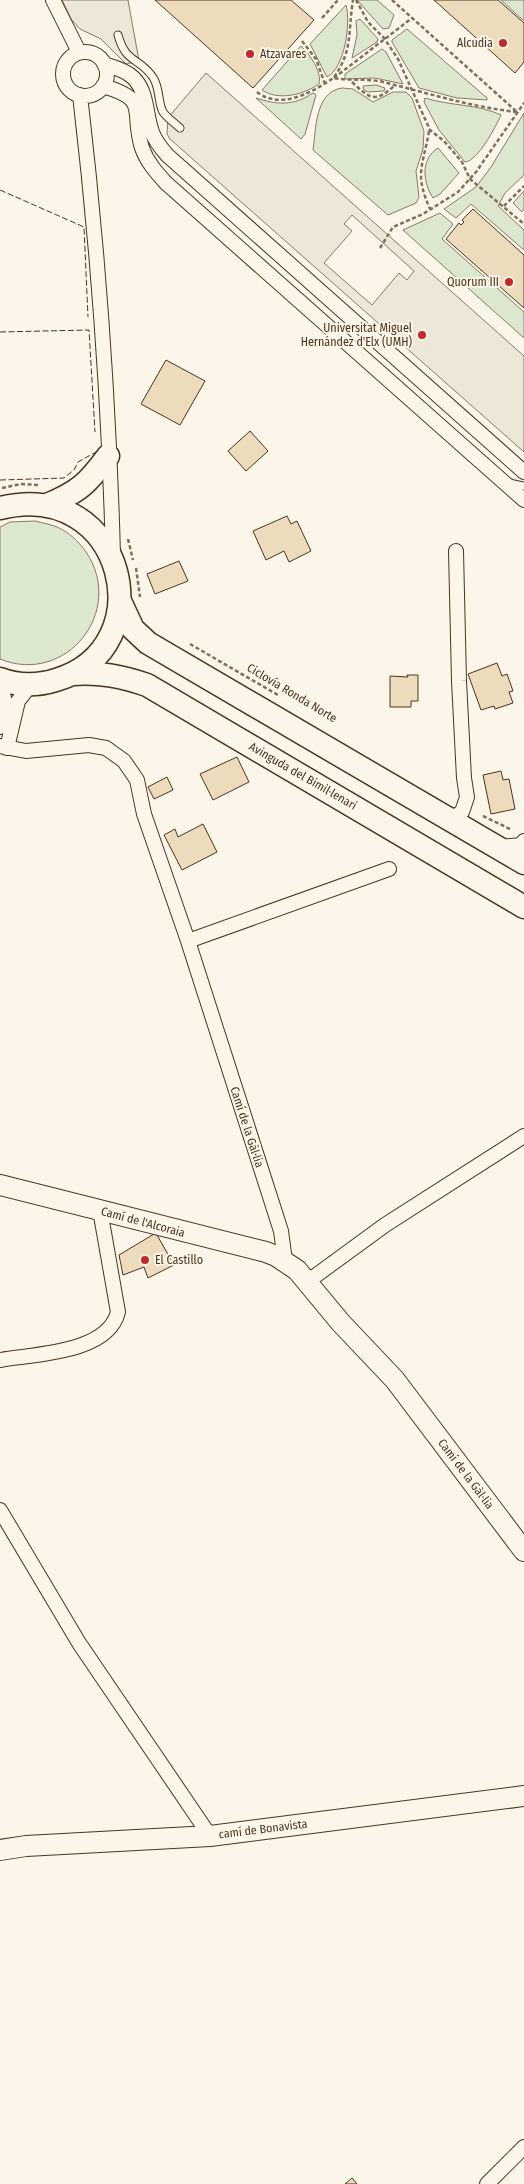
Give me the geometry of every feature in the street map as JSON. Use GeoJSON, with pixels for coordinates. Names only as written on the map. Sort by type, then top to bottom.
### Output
{"type":"FeatureCollection","features":[{"type":"Feature","properties":{"kind":"main road"},"geometry":{"type":"LineString","coordinates":[[47,505],[76,492],[92,478],[108,456]]}},
{"type":"Feature","properties":{"kind":"main road"},"geometry":{"type":"LineString","coordinates":[[0,508],[20,504],[47,505],[72,514],[90,526],[105,544],[113,560],[119,581],[130,600],[133,629],[148,643],[457,813],[498,848],[524,863]]}},
{"type":"Feature","properties":{"kind":"main road"},"geometry":{"type":"LineString","coordinates":[[0,681],[30,686],[44,684],[72,674],[97,654],[130,600]]}},
{"type":"Feature","properties":{"kind":"main road","name":"Avinguda del Bimil·lenari"},"geometry":{"type":"LineString","coordinates":[[72,674],[94,672],[115,675],[147,685],[524,906]]}},
{"type":"Feature","properties":{"kind":"street"},"geometry":{"type":"LineString","coordinates":[[53,0],[79,52]]}},
{"type":"Feature","properties":{"kind":"street"},"geometry":{"type":"LineString","coordinates":[[79,52],[94,53],[104,64],[107,71],[103,86],[93,94],[80,95],[68,87],[63,74],[67,60],[79,52]]}},
{"type":"Feature","properties":{"kind":"street"},"geometry":{"type":"LineString","coordinates":[[104,64],[131,75],[138,83],[144,94],[151,130],[156,142],[167,155],[524,472]]}},
{"type":"Feature","properties":{"kind":"street"},"geometry":{"type":"LineString","coordinates":[[103,86],[126,93],[134,100],[142,147],[148,163],[166,183],[524,500]]}},
{"type":"Feature","properties":{"kind":"street"},"geometry":{"type":"LineString","coordinates":[[80,95],[94,220],[109,441],[108,456],[113,560]]}},
{"type":"Feature","properties":{"kind":"street"},"geometry":{"type":"LineString","coordinates":[[456,550],[459,690],[464,778],[467,797],[457,813]]}},
{"type":"Feature","properties":{"kind":"street"},"geometry":{"type":"LineString","coordinates":[[0,681],[6,702],[0,727]]}},
{"type":"Feature","properties":{"kind":"street"},"geometry":{"type":"LineString","coordinates":[[4,747],[18,701],[30,686]]}},
{"type":"Feature","properties":{"kind":"street","name":"Camí de la Gàl·lia"},"geometry":{"type":"LineString","coordinates":[[4,747],[26,751],[89,745],[106,748],[124,761],[137,780],[144,814],[188,941],[281,1231],[285,1261],[307,1282],[395,1380],[524,1551]]}},
{"type":"Feature","properties":{"kind":"street"},"geometry":{"type":"LineString","coordinates":[[498,848],[521,844],[520,837]]}},
{"type":"Feature","properties":{"kind":"street"},"geometry":{"type":"LineString","coordinates":[[188,941],[388,869]]}},
{"type":"Feature","properties":{"kind":"street"},"geometry":{"type":"LineString","coordinates":[[307,1282],[385,1225],[524,1136]]}},
{"type":"Feature","properties":{"kind":"street","name":"Camí de l'Alcoraia"},"geometry":{"type":"LineString","coordinates":[[0,1185],[266,1252],[285,1261]]}},
{"type":"Feature","properties":{"kind":"street"},"geometry":{"type":"LineString","coordinates":[[0,1360],[69,1350],[103,1336],[115,1322],[118,1312],[100,1210]]}},
{"type":"Feature","properties":{"kind":"street"},"geometry":{"type":"LineString","coordinates":[[0,1510],[79,1643],[210,1836]]}},
{"type":"Feature","properties":{"kind":"street","name":"camí de Bonavista"},"geometry":{"type":"LineString","coordinates":[[0,1850],[26,1846],[210,1836],[524,1796]]}},
{"type":"Feature","properties":{"kind":"street"},"geometry":{"type":"LineString","coordinates":[[487,2184],[524,2147]]}},
{"type":"Feature","properties":{"kind":"lane"},"geometry":{"type":"LineString","coordinates":[[118,35],[124,53],[142,64],[153,78],[160,92],[162,111],[180,128]]}},
{"type":"Feature","properties":{"kind":"lane"},"geometry":{"type":"LineString","coordinates":[[504,482],[524,486]]}},
{"type":"Feature","properties":{"kind":"path"},"geometry":{"type":"LineString","coordinates":[[322,18],[338,0]]}},
{"type":"Feature","properties":{"kind":"path"},"geometry":{"type":"LineString","coordinates":[[354,0],[368,22],[384,38],[398,59],[430,130],[444,141],[462,162],[470,179],[523,221]]}},
{"type":"Feature","properties":{"kind":"path"},"geometry":{"type":"LineString","coordinates":[[333,78],[341,67],[348,51],[354,0]]}},
{"type":"Feature","properties":{"kind":"path"},"geometry":{"type":"LineString","coordinates":[[392,0],[518,112]]}},
{"type":"Feature","properties":{"kind":"path"},"geometry":{"type":"LineString","coordinates":[[257,92],[265,98],[284,101],[325,84],[350,68],[384,38],[412,18]]}},
{"type":"Feature","properties":{"kind":"path"},"geometry":{"type":"LineString","coordinates":[[302,42],[316,60],[325,84]]}},
{"type":"Feature","properties":{"kind":"path"},"geometry":{"type":"LineString","coordinates":[[333,78],[380,82],[455,102],[518,112]]}},
{"type":"Feature","properties":{"kind":"path"},"geometry":{"type":"LineString","coordinates":[[351,81],[365,95],[371,98],[384,96],[394,86]]}},
{"type":"Feature","properties":{"kind":"path"},"geometry":{"type":"LineString","coordinates":[[380,248],[394,227],[458,192],[470,179],[524,105]]}},
{"type":"Feature","properties":{"kind":"path"},"geometry":{"type":"LineString","coordinates":[[430,130],[420,178],[421,187],[430,209]]}},
{"type":"Feature","properties":{"kind":"path"},"geometry":{"type":"LineString","coordinates":[[504,206],[524,186]]}},
{"type":"Feature","properties":{"kind":"path"},"geometry":{"type":"LineString","coordinates":[[126,532],[138,573],[130,600]]}},
{"type":"Feature","properties":{"kind":"path","name":"Ciclovía Ronda Norte"},"geometry":{"type":"LineString","coordinates":[[186,642],[286,700]]}},
{"type":"Feature","properties":{"kind":"path"},"geometry":{"type":"LineString","coordinates":[[457,813],[520,837]]}},
{"type":"Feature","properties":{"kind":"green space"},"geometry":{"type":"Polygon","coordinates":[[[357,0],[377,0],[394,15],[389,28],[383,29],[357,0]]]}},
{"type":"Feature","properties":{"kind":"green space"},"geometry":{"type":"Polygon","coordinates":[[[501,0],[524,0],[524,21],[501,0]]]}},
{"type":"Feature","properties":{"kind":"green space"},"geometry":{"type":"Polygon","coordinates":[[[346,5],[348,22],[345,44],[338,64],[327,77],[310,44],[346,5]]]}},
{"type":"Feature","properties":{"kind":"green space"},"geometry":{"type":"Polygon","coordinates":[[[360,19],[378,39],[377,42],[352,58],[357,35],[356,21],[360,19]]]}},
{"type":"Feature","properties":{"kind":"green space"},"geometry":{"type":"Polygon","coordinates":[[[407,29],[487,100],[457,98],[419,88],[392,42],[392,40],[407,29]]]}},
{"type":"Feature","properties":{"kind":"green space"},"geometry":{"type":"Polygon","coordinates":[[[301,46],[317,69],[319,84],[298,94],[283,96],[262,90],[301,46]]]}},
{"type":"Feature","properties":{"kind":"green space"},"geometry":{"type":"Polygon","coordinates":[[[382,49],[386,52],[403,84],[375,78],[345,79],[345,74],[382,49]]]}},
{"type":"Feature","properties":{"kind":"green space"},"geometry":{"type":"Polygon","coordinates":[[[376,85],[385,88],[384,91],[368,92],[364,90],[363,86],[376,85]]]}},
{"type":"Feature","properties":{"kind":"green space"},"geometry":{"type":"Polygon","coordinates":[[[342,88],[353,89],[373,102],[393,92],[406,92],[412,98],[424,131],[423,149],[416,171],[419,197],[416,203],[388,215],[313,150],[316,122],[322,104],[333,91],[342,88]]]}},
{"type":"Feature","properties":{"kind":"green space"},"geometry":{"type":"Polygon","coordinates":[[[313,93],[316,95],[305,134],[301,139],[256,98],[285,103],[299,100],[313,93]]]}},
{"type":"Feature","properties":{"kind":"green space"},"geometry":{"type":"Polygon","coordinates":[[[425,98],[492,111],[501,115],[481,150],[465,162],[439,130],[424,102],[425,98]]]}},
{"type":"Feature","properties":{"kind":"green space"},"geometry":{"type":"Polygon","coordinates":[[[524,113],[524,175],[505,193],[498,206],[524,230],[524,250],[471,204],[456,218],[444,209],[476,187],[491,167],[524,113]]]}},
{"type":"Feature","properties":{"kind":"green space"},"geometry":{"type":"Polygon","coordinates":[[[438,148],[459,173],[440,194],[433,198],[427,185],[425,172],[428,158],[438,148]]]}},
{"type":"Feature","properties":{"kind":"green space"},"geometry":{"type":"Polygon","coordinates":[[[524,191],[524,209],[522,212],[513,203],[524,191]]]}},
{"type":"Feature","properties":{"kind":"green space"},"geometry":{"type":"Polygon","coordinates":[[[440,213],[453,224],[442,239],[524,312],[524,338],[403,230],[440,213]]]}},
{"type":"Feature","properties":{"kind":"green space"},"geometry":{"type":"Polygon","coordinates":[[[35,521],[52,525],[70,534],[86,552],[96,575],[99,597],[94,619],[83,638],[67,653],[47,662],[24,665],[0,659],[0,527],[10,522],[35,521]]]}},
{"type":"Feature","properties":{"kind":"shaded area"},"geometry":{"type":"Polygon","coordinates":[[[62,0],[128,0],[139,61],[126,64],[101,39],[80,29],[71,19],[62,0]]]}},
{"type":"Feature","properties":{"kind":"shaded area"},"geometry":{"type":"Polygon","coordinates":[[[206,73],[524,356],[524,452],[170,139],[167,134],[168,118],[206,73]],[[352,215],[344,224],[352,231],[324,263],[372,305],[399,273],[407,280],[414,271],[352,215]]]}},
{"type":"Feature","properties":{"kind":"building","name":"Atzavares"},"geometry":{"type":"Polygon","coordinates":[[[155,0],[291,0],[314,20],[253,88],[155,0]]]}},
{"type":"Feature","properties":{"kind":"building","name":"Alcudia"},"geometry":{"type":"Polygon","coordinates":[[[434,0],[498,0],[524,23],[524,62],[515,73],[434,0]]]}},
{"type":"Feature","properties":{"kind":"building","name":"Quorum III"},"geometry":{"type":"Polygon","coordinates":[[[473,209],[524,255],[524,308],[446,239],[459,223],[461,225],[464,222],[462,220],[473,209]]]}},
{"type":"Feature","properties":{"kind":"building"},"geometry":{"type":"Polygon","coordinates":[[[166,360],[205,381],[180,425],[141,404],[166,360]]]}},
{"type":"Feature","properties":{"kind":"building"},"geometry":{"type":"Polygon","coordinates":[[[250,431],[268,451],[246,471],[228,451],[250,431]]]}},
{"type":"Feature","properties":{"kind":"building"},"geometry":{"type":"Polygon","coordinates":[[[287,516],[291,524],[297,521],[311,551],[289,562],[284,551],[266,560],[253,531],[287,516]]]}},
{"type":"Feature","properties":{"kind":"building"},"geometry":{"type":"Polygon","coordinates":[[[179,561],[188,581],[155,594],[147,574],[179,561]]]}},
{"type":"Feature","properties":{"kind":"building"},"geometry":{"type":"Polygon","coordinates":[[[497,663],[502,676],[507,674],[513,691],[509,692],[513,703],[495,709],[494,706],[481,710],[468,674],[497,663]]]}},
{"type":"Feature","properties":{"kind":"building"},"geometry":{"type":"Polygon","coordinates":[[[407,675],[418,675],[418,701],[411,701],[411,707],[390,707],[390,676],[408,677],[407,675]]]}},
{"type":"Feature","properties":{"kind":"building"},"geometry":{"type":"Polygon","coordinates":[[[237,757],[249,782],[213,800],[200,774],[237,757]]]}},
{"type":"Feature","properties":{"kind":"building"},"geometry":{"type":"Polygon","coordinates":[[[501,771],[503,780],[509,779],[515,809],[491,814],[483,775],[501,771]]]}},
{"type":"Feature","properties":{"kind":"building"},"geometry":{"type":"Polygon","coordinates":[[[167,777],[173,790],[154,799],[148,787],[167,777]]]}},
{"type":"Feature","properties":{"kind":"building"},"geometry":{"type":"Polygon","coordinates":[[[203,824],[217,852],[182,870],[164,835],[175,829],[178,837],[203,824]]]}},
{"type":"Feature","properties":{"kind":"building","name":"El Castillo"},"geometry":{"type":"Polygon","coordinates":[[[154,1234],[157,1235],[174,1265],[148,1278],[144,1267],[123,1275],[119,1255],[154,1234]]]}},
{"type":"Feature","properties":{"kind":"building"},"geometry":{"type":"Polygon","coordinates":[[[352,2178],[357,2184],[345,2184],[352,2178]]]}},
{"type":"Feature","properties":{"kind":"fence"},"geometry":{"type":"LineString","coordinates":[[0,190],[84,227],[88,317]]}},
{"type":"Feature","properties":{"kind":"fence"},"geometry":{"type":"LineString","coordinates":[[0,332],[89,330],[95,432]]}},
{"type":"Feature","properties":{"kind":"fence"},"geometry":{"type":"LineString","coordinates":[[0,480],[64,478],[74,470],[78,462],[96,452]]}},
{"type":"Feature","properties":{"kind":"place","name":"Alcudia"},"geometry":{"type":"Point","coordinates":[503,43]}},
{"type":"Feature","properties":{"kind":"place","name":"Atzavares"},"geometry":{"type":"Point","coordinates":[250,54]}},
{"type":"Feature","properties":{"kind":"place","name":"Quorum III"},"geometry":{"type":"Point","coordinates":[509,282]}},
{"type":"Feature","properties":{"kind":"place","name":"Universitat Miguel Hernández d'Elx (UMH)"},"geometry":{"type":"Point","coordinates":[422,335]}},
{"type":"Feature","properties":{"kind":"place","name":"El Castillo"},"geometry":{"type":"Point","coordinates":[145,1260]}}]}
